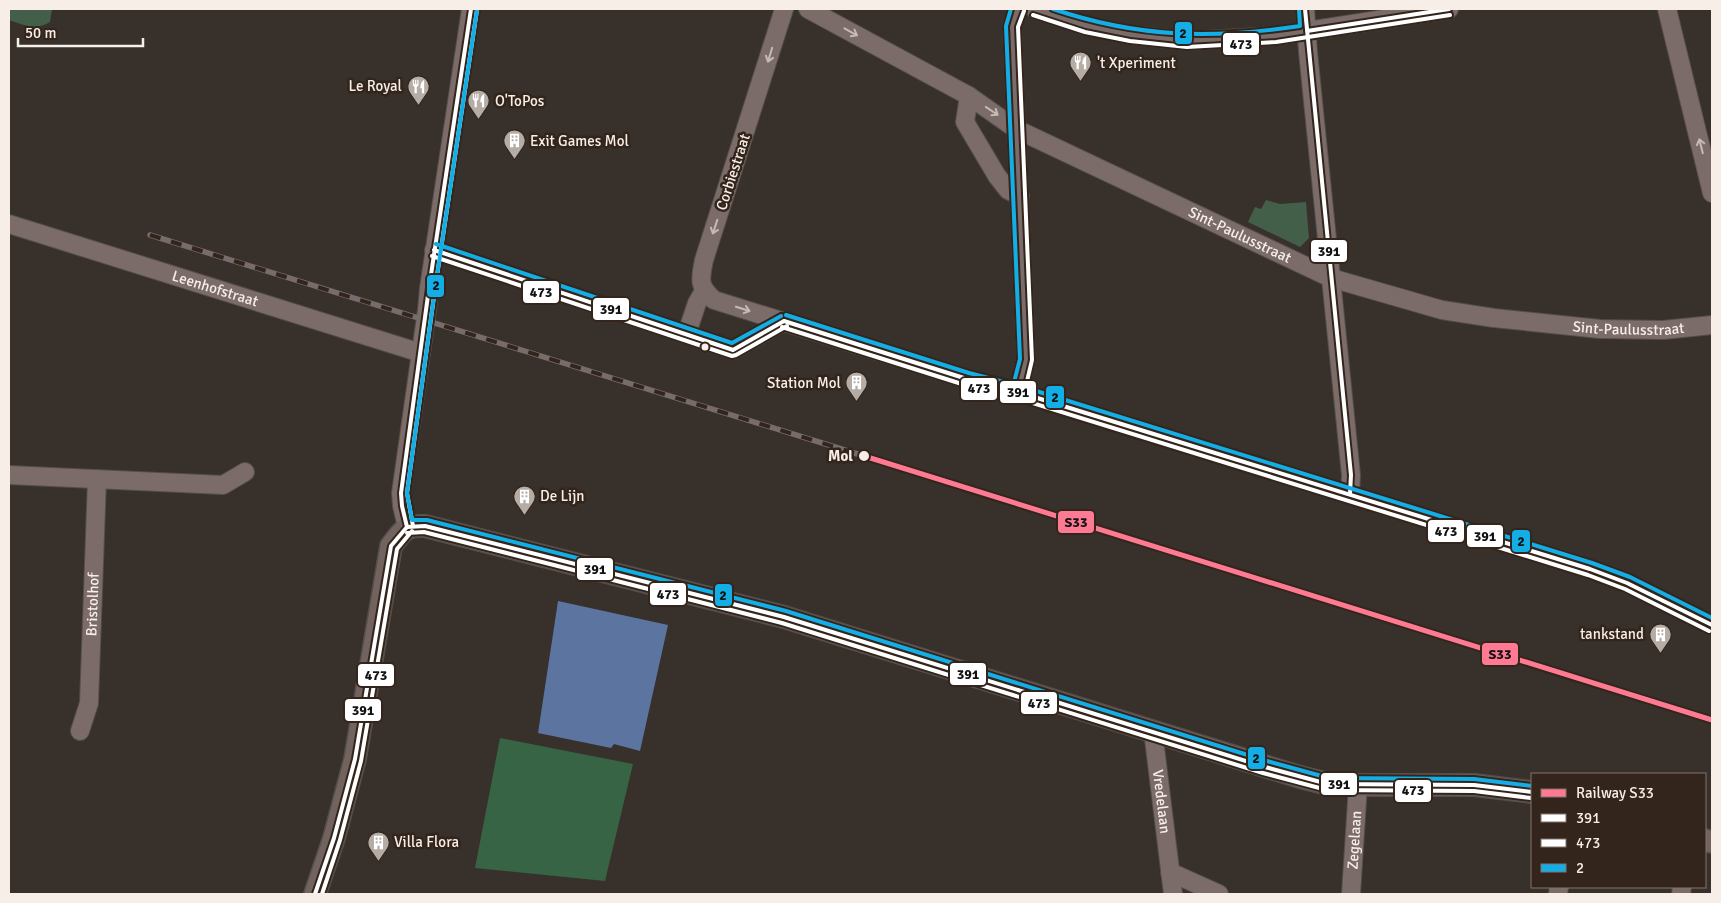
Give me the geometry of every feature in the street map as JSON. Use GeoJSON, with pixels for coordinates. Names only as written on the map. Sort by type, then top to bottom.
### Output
{"type":"FeatureCollection","features":[{"type":"Feature","properties":{"kind":"main road"},"geometry":{"type":"LineString","coordinates":[[321,891],[355,759],[391,546],[407,527],[425,526],[744,606],[1328,784],[1474,785],[1531,792]]}},
{"type":"Feature","properties":{"kind":"street"},"geometry":{"type":"LineString","coordinates":[[407,527],[401,492],[434,250],[471,9]]}},
{"type":"Feature","properties":{"kind":"street","name":"Corbiestraat"},"geometry":{"type":"LineString","coordinates":[[688,334],[698,303],[704,292],[701,283],[704,260],[784,9]]}},
{"type":"Feature","properties":{"kind":"street","name":"Sint-Paulusstraat"},"geometry":{"type":"LineString","coordinates":[[808,9],[969,96],[1016,129],[1331,278],[1442,310],[1494,318],[1600,329],[1663,330],[1712,324]]}},
{"type":"Feature","properties":{"kind":"street"},"geometry":{"type":"LineString","coordinates":[[1018,9],[1012,26],[1026,360],[1018,392]]}},
{"type":"Feature","properties":{"kind":"street"},"geometry":{"type":"LineString","coordinates":[[1035,9],[1086,26],[1131,35],[1188,41],[1268,37],[1449,9]]}},
{"type":"Feature","properties":{"kind":"street"},"geometry":{"type":"LineString","coordinates":[[1305,9],[1351,474],[1350,494]]}},
{"type":"Feature","properties":{"kind":"street"},"geometry":{"type":"LineString","coordinates":[[1667,9],[1712,193]]}},
{"type":"Feature","properties":{"kind":"street"},"geometry":{"type":"LineString","coordinates":[[969,96],[965,122],[996,176],[1008,190],[1020,196]]}},
{"type":"Feature","properties":{"kind":"street","name":"Leenhofstraat"},"geometry":{"type":"LineString","coordinates":[[9,224],[421,353]]}},
{"type":"Feature","properties":{"kind":"street"},"geometry":{"type":"LineString","coordinates":[[434,250],[733,350],[784,321]]}},
{"type":"Feature","properties":{"kind":"street"},"geometry":{"type":"LineString","coordinates":[[704,292],[714,300],[967,379],[1018,392],[1350,494],[1596,572],[1627,583],[1712,625]]}},
{"type":"Feature","properties":{"kind":"street"},"geometry":{"type":"LineString","coordinates":[[9,475],[223,485],[245,472]]}},
{"type":"Feature","properties":{"kind":"street","name":"Bristolhof"},"geometry":{"type":"LineString","coordinates":[[80,731],[89,703],[97,479]]}},
{"type":"Feature","properties":{"kind":"street","name":"Vredelaan"},"geometry":{"type":"LineString","coordinates":[[1153,731],[1173,894]]}},
{"type":"Feature","properties":{"kind":"street","name":"Zegelaan"},"geometry":{"type":"LineString","coordinates":[[1351,894],[1358,785]]}},
{"type":"Feature","properties":{"kind":"street"},"geometry":{"type":"LineString","coordinates":[[1170,872],[1219,894]]}},
{"type":"Feature","properties":{"kind":"green space"},"geometry":{"type":"Polygon","coordinates":[[[9,9],[52,9],[50,22],[34,27],[20,24],[9,20],[9,9]]]}},
{"type":"Feature","properties":{"kind":"green space"},"geometry":{"type":"Polygon","coordinates":[[[1266,200],[1280,204],[1306,202],[1309,238],[1300,247],[1248,222],[1255,207],[1261,209],[1266,200]]]}},
{"type":"Feature","properties":{"kind":"green space"},"geometry":{"type":"Polygon","coordinates":[[[500,738],[633,764],[605,881],[475,868],[500,738]]]}},
{"type":"Feature","properties":{"kind":"water"},"geometry":{"type":"Polygon","coordinates":[[[558,601],[668,625],[640,751],[614,744],[611,748],[538,733],[558,601]]]}},
{"type":"Feature","properties":{"kind":"railway"},"geometry":{"type":"LineString","coordinates":[[150,235],[864,456]]}},
{"type":"Feature","properties":{"kind":"rail line","name":"S33"},"geometry":{"type":"LineString","coordinates":[[864,456],[1712,720]]}},
{"type":"Feature","properties":{"kind":"transit line","name":"391"},"geometry":{"type":"LineString","coordinates":[[407,527],[401,493],[429,288],[471,9]]}},
{"type":"Feature","properties":{"kind":"transit line","name":"2"},"geometry":{"type":"LineString","coordinates":[[1011,9],[1006,26],[1020,359],[1012,390]]}},
{"type":"Feature","properties":{"kind":"transit line","name":"2"},"geometry":{"type":"LineString","coordinates":[[1053,9],[1085,19],[1146,31],[1206,34],[1236,33],[1300,26],[1299,10]]}},
{"type":"Feature","properties":{"kind":"transit line","name":"391"},"geometry":{"type":"LineString","coordinates":[[1305,9],[1351,475],[1350,494]]}},
{"type":"Feature","properties":{"kind":"transit line","name":"391"},"geometry":{"type":"LineString","coordinates":[[1307,31],[1449,9]]}},
{"type":"Feature","properties":{"kind":"transit line","name":"473"},"geometry":{"type":"LineString","coordinates":[[413,526],[407,493],[435,289],[477,10]]}},
{"type":"Feature","properties":{"kind":"transit line","name":"2"},"geometry":{"type":"LineString","coordinates":[[477,10],[435,289],[407,493],[412,520],[427,520],[786,611],[1267,761],[1329,778],[1474,779],[1531,786]]}},
{"type":"Feature","properties":{"kind":"transit line","name":"473"},"geometry":{"type":"LineString","coordinates":[[1024,11],[1018,27],[1032,360],[1024,394]]}},
{"type":"Feature","properties":{"kind":"transit line","name":"473"},"geometry":{"type":"LineString","coordinates":[[1033,15],[1085,32],[1130,41],[1187,47],[1276,42],[1450,15]]}},
{"type":"Feature","properties":{"kind":"transit line","name":"2"},"geometry":{"type":"LineString","coordinates":[[436,244],[732,343],[781,316]]}},
{"type":"Feature","properties":{"kind":"transit line","name":"391"},"geometry":{"type":"LineString","coordinates":[[434,250],[733,350],[784,321]]}},
{"type":"Feature","properties":{"kind":"transit line","name":"473"},"geometry":{"type":"LineString","coordinates":[[432,256],[732,356],[787,326]]}},
{"type":"Feature","properties":{"kind":"transit line","name":"2"},"geometry":{"type":"LineString","coordinates":[[786,315],[969,373],[1020,386],[1592,563],[1630,577],[1712,618]]}},
{"type":"Feature","properties":{"kind":"transit line","name":"391"},"geometry":{"type":"LineString","coordinates":[[784,321],[967,379],[1018,392],[1590,569],[1627,583],[1712,625]]}},
{"type":"Feature","properties":{"kind":"transit line","name":"473"},"geometry":{"type":"LineString","coordinates":[[782,327],[965,385],[1016,398],[1588,575],[1625,589],[1709,631]]}},
{"type":"Feature","properties":{"kind":"transit line","name":"391"},"geometry":{"type":"LineString","coordinates":[[407,527],[425,526],[784,617],[1265,767],[1328,784],[1474,785],[1531,792]]}},
{"type":"Feature","properties":{"kind":"transit line","name":"391"},"geometry":{"type":"LineString","coordinates":[[315,894],[334,838],[355,759],[391,546],[407,527]]}},
{"type":"Feature","properties":{"kind":"transit line","name":"473"},"geometry":{"type":"LineString","coordinates":[[322,894],[340,840],[361,761],[397,549],[412,531]]}},
{"type":"Feature","properties":{"kind":"transit line","name":"473"},"geometry":{"type":"LineString","coordinates":[[407,533],[424,532],[782,623],[1263,773],[1327,790],[1474,791],[1531,798]]}},
{"type":"Feature","properties":{"kind":"place","name":"'t Xperiment"},"geometry":{"type":"Point","coordinates":[1081,82]}},
{"type":"Feature","properties":{"kind":"place","name":"Le Royal"},"geometry":{"type":"Point","coordinates":[418,105]}},
{"type":"Feature","properties":{"kind":"place","name":"O'ToPos"},"geometry":{"type":"Point","coordinates":[479,120]}},
{"type":"Feature","properties":{"kind":"place","name":"Exit Games Mol"},"geometry":{"type":"Point","coordinates":[514,160]}},
{"type":"Feature","properties":{"kind":"place","name":"Station Mol"},"geometry":{"type":"Point","coordinates":[857,402]}},
{"type":"Feature","properties":{"kind":"place","name":"Mol"},"geometry":{"type":"Point","coordinates":[864,456]}},
{"type":"Feature","properties":{"kind":"place","name":"De Lijn"},"geometry":{"type":"Point","coordinates":[524,515]}},
{"type":"Feature","properties":{"kind":"place","name":"tankstand"},"geometry":{"type":"Point","coordinates":[1660,653]}},
{"type":"Feature","properties":{"kind":"place","name":"Villa Flora"},"geometry":{"type":"Point","coordinates":[378,861]}}]}
